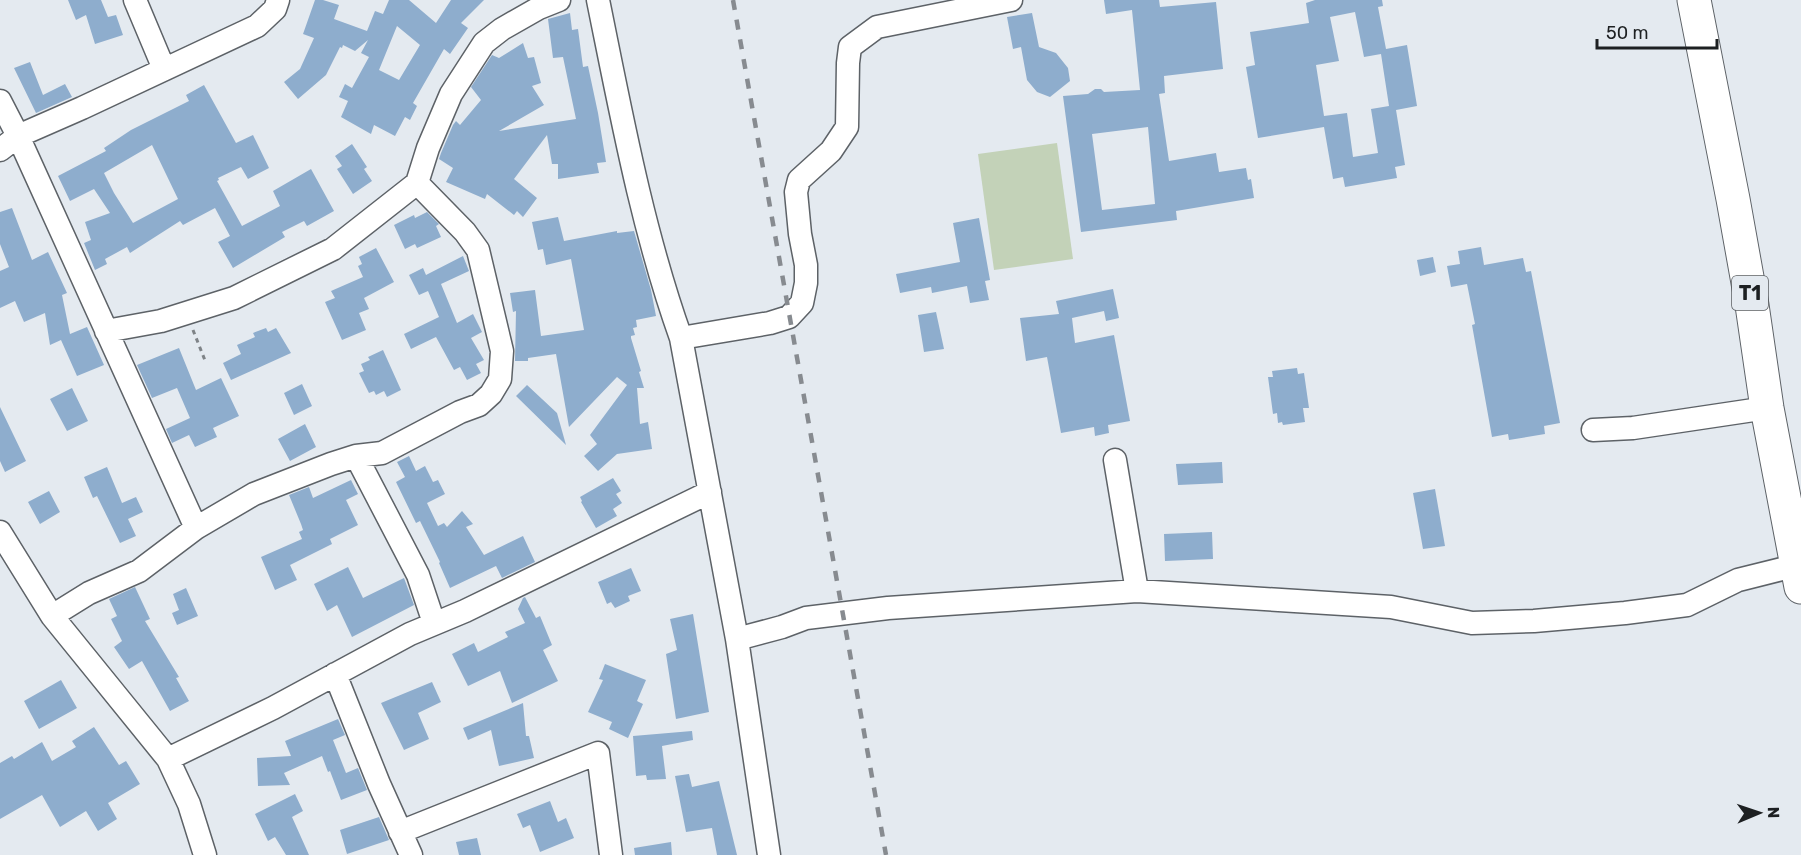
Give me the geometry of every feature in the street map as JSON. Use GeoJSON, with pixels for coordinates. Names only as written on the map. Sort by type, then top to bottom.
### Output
{"type":"FeatureCollection","features":[{"type":"Feature","properties":{"kind":"highway","name":"T1"},"geometry":{"type":"LineString","coordinates":[[1694,0],[1744,258],[1767,408],[1799,576]]}},
{"type":"Feature","properties":{"kind":"street"},"geometry":{"type":"LineString","coordinates":[[135,0],[164,69]]}},
{"type":"Feature","properties":{"kind":"street"},"geometry":{"type":"LineString","coordinates":[[9,143],[257,26],[275,9],[278,0]]}},
{"type":"Feature","properties":{"kind":"street"},"geometry":{"type":"LineString","coordinates":[[106,331],[161,321],[234,298],[333,249],[417,183],[428,147],[451,94],[484,43],[501,29],[559,0]]}},
{"type":"Feature","properties":{"kind":"street"},"geometry":{"type":"LineString","coordinates":[[598,0],[626,134],[667,299],[681,338],[737,639],[769,855]]}},
{"type":"Feature","properties":{"kind":"street"},"geometry":{"type":"LineString","coordinates":[[681,338],[770,323],[789,316],[802,303],[806,283],[806,265],[796,192],[799,180],[831,151],[847,127],[850,47],[877,27],[1011,0]]}},
{"type":"Feature","properties":{"kind":"street"},"geometry":{"type":"LineString","coordinates":[[0,101],[9,143],[106,331],[196,528]]}},
{"type":"Feature","properties":{"kind":"street"},"geometry":{"type":"LineString","coordinates":[[52,616],[89,593],[139,571],[196,528],[254,494],[356,456],[382,453],[460,412],[479,405],[491,394],[500,379],[502,351],[478,250],[465,232],[417,183]]}},
{"type":"Feature","properties":{"kind":"street"},"geometry":{"type":"LineString","coordinates":[[1593,430],[1633,428],[1767,408]]}},
{"type":"Feature","properties":{"kind":"street"},"geometry":{"type":"LineString","coordinates":[[356,456],[418,575],[434,623]]}},
{"type":"Feature","properties":{"kind":"street"},"geometry":{"type":"LineString","coordinates":[[1115,460],[1137,591]]}},
{"type":"Feature","properties":{"kind":"street"},"geometry":{"type":"LineString","coordinates":[[168,759],[273,708],[434,623],[710,492]]}},
{"type":"Feature","properties":{"kind":"street"},"geometry":{"type":"LineString","coordinates":[[0,532],[52,616],[168,759],[189,804],[205,855]]}},
{"type":"Feature","properties":{"kind":"street"},"geometry":{"type":"LineString","coordinates":[[737,639],[806,618],[888,608],[1137,591],[1391,607],[1472,623],[1534,621],[1687,605],[1738,580],[1799,576]]}},
{"type":"Feature","properties":{"kind":"street"},"geometry":{"type":"LineString","coordinates":[[335,674],[411,855]]}},
{"type":"Feature","properties":{"kind":"street"},"geometry":{"type":"LineString","coordinates":[[400,832],[598,753],[611,855]]}},
{"type":"Feature","properties":{"kind":"path"},"geometry":{"type":"LineString","coordinates":[[188,314],[206,363]]}},
{"type":"Feature","properties":{"kind":"green space"},"geometry":{"type":"Polygon","coordinates":[[[1057,143],[1073,259],[994,270],[978,154],[1057,143]]]}},
{"type":"Feature","properties":{"kind":"building"},"geometry":{"type":"Polygon","coordinates":[[[68,0],[101,0],[108,17],[116,15],[123,35],[95,44],[86,15],[76,20],[68,0]]]}},
{"type":"Feature","properties":{"kind":"building"},"geometry":{"type":"Polygon","coordinates":[[[315,0],[339,5],[334,19],[367,31],[375,11],[383,14],[389,0],[409,0],[436,23],[451,0],[484,0],[461,23],[468,28],[450,54],[444,49],[413,103],[417,106],[410,120],[405,117],[395,136],[374,125],[371,134],[341,117],[348,101],[339,97],[345,84],[352,88],[369,57],[361,53],[368,40],[355,51],[343,45],[342,48],[340,47],[326,75],[298,99],[284,82],[300,69],[314,38],[303,34],[315,0]],[[397,26],[379,70],[399,80],[420,45],[397,26]]]}},
{"type":"Feature","properties":{"kind":"building"},"geometry":{"type":"Polygon","coordinates":[[[1104,0],[1159,0],[1160,7],[1216,2],[1223,69],[1164,76],[1165,93],[1159,94],[1169,161],[1216,153],[1219,172],[1246,168],[1248,180],[1251,179],[1254,198],[1176,211],[1177,220],[1081,232],[1063,96],[1088,94],[1095,89],[1101,89],[1104,92],[1140,90],[1132,10],[1106,14],[1104,0]],[[1148,127],[1092,134],[1102,210],[1155,204],[1148,127]]]}},
{"type":"Feature","properties":{"kind":"building"},"geometry":{"type":"Polygon","coordinates":[[[1315,0],[1382,0],[1383,6],[1378,7],[1386,49],[1407,45],[1417,106],[1396,110],[1405,165],[1395,167],[1397,178],[1345,187],[1343,177],[1333,179],[1324,127],[1258,138],[1246,67],[1255,65],[1250,32],[1309,23],[1306,3],[1315,0]],[[1355,12],[1330,17],[1339,61],[1316,65],[1324,116],[1347,113],[1353,157],[1378,153],[1371,109],[1389,106],[1381,54],[1364,57],[1355,12]]]}},
{"type":"Feature","properties":{"kind":"building"},"geometry":{"type":"Polygon","coordinates":[[[570,13],[572,30],[578,29],[583,67],[588,66],[606,162],[597,163],[599,173],[558,179],[558,164],[552,164],[547,135],[514,179],[537,198],[523,217],[517,211],[514,215],[487,194],[485,199],[446,182],[453,168],[439,159],[453,125],[456,121],[460,125],[481,100],[471,87],[492,55],[499,58],[523,43],[528,58],[534,57],[541,83],[532,86],[544,105],[499,131],[576,119],[563,57],[553,58],[548,19],[570,13]]]}},
{"type":"Feature","properties":{"kind":"building"},"geometry":{"type":"Polygon","coordinates":[[[1032,13],[1039,47],[1056,53],[1068,68],[1070,81],[1050,97],[1037,92],[1027,80],[1021,47],[1013,49],[1007,17],[1032,13]]]}},
{"type":"Feature","properties":{"kind":"building"},"geometry":{"type":"Polygon","coordinates":[[[30,62],[43,95],[65,84],[72,97],[36,113],[14,68],[30,62]]]}},
{"type":"Feature","properties":{"kind":"building"},"geometry":{"type":"Polygon","coordinates":[[[204,85],[236,143],[253,135],[269,168],[248,179],[241,167],[218,178],[217,181],[242,226],[280,206],[273,191],[311,169],[334,211],[307,226],[304,221],[282,232],[285,237],[233,268],[218,242],[230,236],[215,208],[183,225],[180,221],[130,253],[127,247],[105,259],[107,264],[95,270],[84,243],[91,240],[85,222],[110,213],[94,189],[70,201],[58,176],[106,151],[104,148],[131,130],[189,101],[186,95],[204,85]],[[152,145],[104,173],[133,223],[178,199],[152,145]]]}},
{"type":"Feature","properties":{"kind":"building"},"geometry":{"type":"Polygon","coordinates":[[[352,144],[367,167],[364,169],[372,181],[353,194],[337,169],[342,166],[335,156],[352,144]]]}},
{"type":"Feature","properties":{"kind":"building"},"geometry":{"type":"Polygon","coordinates":[[[12,208],[32,260],[48,252],[67,293],[62,295],[70,334],[87,327],[104,365],[77,376],[61,340],[50,345],[45,313],[24,322],[15,301],[0,308],[0,271],[9,267],[0,244],[0,212],[12,208]]]}},
{"type":"Feature","properties":{"kind":"building"},"geometry":{"type":"Polygon","coordinates":[[[427,212],[439,224],[436,226],[441,237],[417,248],[415,244],[405,249],[394,225],[414,215],[415,218],[427,212]]]}},
{"type":"Feature","properties":{"kind":"building"},"geometry":{"type":"Polygon","coordinates":[[[558,217],[564,241],[617,231],[617,233],[634,231],[656,316],[636,320],[637,327],[633,328],[635,335],[631,336],[644,388],[637,388],[640,424],[648,422],[652,449],[617,454],[598,471],[584,456],[597,444],[590,435],[627,385],[617,377],[569,427],[556,354],[528,358],[528,361],[515,361],[516,311],[513,312],[510,293],[535,290],[541,336],[584,330],[571,259],[546,265],[543,249],[538,250],[532,222],[558,217]]]}},
{"type":"Feature","properties":{"kind":"building"},"geometry":{"type":"Polygon","coordinates":[[[979,218],[990,280],[985,281],[989,300],[970,303],[967,286],[932,293],[931,287],[900,293],[896,274],[960,262],[953,223],[979,218]]]}},
{"type":"Feature","properties":{"kind":"building"},"geometry":{"type":"Polygon","coordinates":[[[1481,247],[1484,265],[1523,258],[1526,272],[1531,271],[1560,423],[1544,426],[1545,434],[1509,440],[1508,434],[1492,437],[1467,284],[1451,287],[1447,266],[1460,264],[1458,251],[1481,247]]]}},
{"type":"Feature","properties":{"kind":"building"},"geometry":{"type":"Polygon","coordinates":[[[376,248],[394,282],[364,298],[369,309],[359,313],[366,330],[342,340],[325,302],[335,298],[331,291],[363,277],[358,266],[362,264],[359,257],[376,248]]]}},
{"type":"Feature","properties":{"kind":"building"},"geometry":{"type":"Polygon","coordinates":[[[463,256],[469,271],[441,284],[457,323],[473,314],[482,332],[471,338],[484,360],[476,364],[481,373],[467,380],[460,367],[454,370],[436,337],[411,349],[404,334],[439,317],[428,291],[419,295],[409,275],[423,268],[426,275],[463,256]]]}},
{"type":"Feature","properties":{"kind":"building"},"geometry":{"type":"Polygon","coordinates":[[[1433,257],[1436,272],[1420,276],[1417,260],[1433,257]]]}},
{"type":"Feature","properties":{"kind":"building"},"geometry":{"type":"Polygon","coordinates":[[[1113,289],[1119,318],[1106,321],[1104,311],[1072,318],[1075,343],[1114,335],[1130,421],[1108,425],[1109,433],[1095,436],[1094,427],[1061,433],[1047,357],[1026,361],[1020,318],[1059,314],[1056,301],[1113,289]]]}},
{"type":"Feature","properties":{"kind":"building"},"geometry":{"type":"Polygon","coordinates":[[[936,312],[944,349],[924,352],[918,315],[936,312]]]}},
{"type":"Feature","properties":{"kind":"building"},"geometry":{"type":"Polygon","coordinates":[[[266,328],[268,332],[276,328],[291,353],[231,380],[223,363],[241,354],[237,345],[255,337],[253,333],[266,328]]]}},
{"type":"Feature","properties":{"kind":"building"},"geometry":{"type":"Polygon","coordinates":[[[179,348],[196,390],[221,378],[239,416],[213,428],[217,437],[195,447],[189,435],[172,443],[166,429],[190,418],[177,388],[152,398],[137,365],[179,348]]]}},
{"type":"Feature","properties":{"kind":"building"},"geometry":{"type":"Polygon","coordinates":[[[383,350],[401,390],[387,397],[384,391],[376,395],[374,391],[369,393],[359,373],[364,371],[361,364],[370,360],[368,357],[383,350]]]}},
{"type":"Feature","properties":{"kind":"building"},"geometry":{"type":"Polygon","coordinates":[[[1297,368],[1298,374],[1304,373],[1309,408],[1303,408],[1305,422],[1283,425],[1282,422],[1278,423],[1277,413],[1273,414],[1268,377],[1273,377],[1272,371],[1297,368]]]}},
{"type":"Feature","properties":{"kind":"building"},"geometry":{"type":"Polygon","coordinates":[[[302,384],[312,406],[294,415],[284,393],[302,384]]]}},
{"type":"Feature","properties":{"kind":"building"},"geometry":{"type":"Polygon","coordinates":[[[527,385],[557,413],[566,445],[516,396],[527,385]]]}},
{"type":"Feature","properties":{"kind":"building"},"geometry":{"type":"Polygon","coordinates":[[[72,388],[88,421],[67,431],[50,399],[72,388]]]}},
{"type":"Feature","properties":{"kind":"building"},"geometry":{"type":"Polygon","coordinates":[[[0,407],[26,461],[5,472],[0,461],[0,407]]]}},
{"type":"Feature","properties":{"kind":"building"},"geometry":{"type":"Polygon","coordinates":[[[305,424],[316,447],[290,461],[278,439],[305,424]]]}},
{"type":"Feature","properties":{"kind":"building"},"geometry":{"type":"Polygon","coordinates":[[[409,456],[416,471],[425,466],[433,482],[438,480],[445,494],[427,503],[438,526],[444,523],[447,527],[462,511],[473,524],[466,527],[484,555],[523,536],[535,562],[502,578],[496,566],[450,588],[420,521],[416,523],[396,482],[405,477],[397,462],[409,456]]]}},
{"type":"Feature","properties":{"kind":"building"},"geometry":{"type":"Polygon","coordinates":[[[1222,462],[1223,483],[1178,485],[1176,464],[1222,462]]]}},
{"type":"Feature","properties":{"kind":"building"},"geometry":{"type":"Polygon","coordinates":[[[107,467],[122,503],[136,497],[143,512],[128,519],[136,536],[120,543],[97,496],[93,498],[84,477],[107,467]]]}},
{"type":"Feature","properties":{"kind":"building"},"geometry":{"type":"Polygon","coordinates":[[[613,478],[621,491],[616,494],[622,503],[613,509],[617,516],[596,528],[580,497],[613,478]]]}},
{"type":"Feature","properties":{"kind":"building"},"geometry":{"type":"Polygon","coordinates":[[[351,480],[358,494],[346,500],[358,525],[330,539],[332,544],[290,565],[297,580],[275,590],[261,557],[302,539],[299,532],[303,530],[289,495],[309,487],[313,498],[351,480]]]}},
{"type":"Feature","properties":{"kind":"building"},"geometry":{"type":"Polygon","coordinates":[[[1435,489],[1445,546],[1423,549],[1413,493],[1435,489]]]}},
{"type":"Feature","properties":{"kind":"building"},"geometry":{"type":"Polygon","coordinates":[[[49,491],[60,512],[40,524],[28,502],[49,491]]]}},
{"type":"Feature","properties":{"kind":"building"},"geometry":{"type":"Polygon","coordinates":[[[1212,532],[1213,559],[1165,561],[1164,534],[1212,532]]]}},
{"type":"Feature","properties":{"kind":"building"},"geometry":{"type":"Polygon","coordinates":[[[348,567],[363,598],[404,578],[414,605],[352,637],[337,605],[327,611],[314,584],[348,567]]]}},
{"type":"Feature","properties":{"kind":"building"},"geometry":{"type":"Polygon","coordinates":[[[631,568],[641,591],[628,596],[630,601],[615,608],[611,602],[607,604],[598,582],[631,568]]]}},
{"type":"Feature","properties":{"kind":"building"},"geometry":{"type":"Polygon","coordinates":[[[135,587],[150,619],[145,621],[179,677],[176,678],[189,701],[170,711],[142,661],[129,669],[114,647],[122,641],[111,619],[117,616],[109,599],[135,587]]]}},
{"type":"Feature","properties":{"kind":"building"},"geometry":{"type":"Polygon","coordinates":[[[186,588],[198,616],[177,625],[172,613],[179,610],[173,594],[186,588]]]}},
{"type":"Feature","properties":{"kind":"building"},"geometry":{"type":"Polygon","coordinates":[[[525,597],[536,618],[540,616],[552,645],[543,650],[558,681],[512,703],[500,671],[468,686],[452,654],[474,643],[478,652],[508,637],[505,632],[525,623],[518,609],[525,597]]]}},
{"type":"Feature","properties":{"kind":"building"},"geometry":{"type":"Polygon","coordinates":[[[693,614],[709,712],[676,719],[666,654],[677,650],[670,619],[693,614]]]}},
{"type":"Feature","properties":{"kind":"building"},"geometry":{"type":"Polygon","coordinates":[[[605,664],[646,680],[637,701],[643,704],[628,738],[609,729],[612,722],[588,712],[603,680],[599,679],[605,664]]]}},
{"type":"Feature","properties":{"kind":"building"},"geometry":{"type":"Polygon","coordinates":[[[61,680],[77,708],[39,729],[24,701],[61,680]]]}},
{"type":"Feature","properties":{"kind":"building"},"geometry":{"type":"Polygon","coordinates":[[[432,682],[441,702],[418,713],[429,739],[404,750],[381,703],[432,682]]]}},
{"type":"Feature","properties":{"kind":"building"},"geometry":{"type":"Polygon","coordinates":[[[523,703],[526,736],[529,736],[534,758],[499,766],[491,730],[468,740],[463,728],[523,703]]]}},
{"type":"Feature","properties":{"kind":"building"},"geometry":{"type":"Polygon","coordinates":[[[338,719],[345,735],[333,740],[346,773],[358,768],[367,790],[341,800],[322,756],[284,773],[290,785],[258,786],[257,758],[291,756],[285,741],[338,719]]]}},
{"type":"Feature","properties":{"kind":"building"},"geometry":{"type":"Polygon","coordinates":[[[94,727],[119,765],[126,761],[140,784],[108,803],[117,819],[98,831],[86,811],[60,827],[42,795],[0,819],[0,763],[12,756],[14,759],[42,742],[52,761],[76,747],[72,741],[94,727]]]}},
{"type":"Feature","properties":{"kind":"building"},"geometry":{"type":"Polygon","coordinates":[[[692,731],[693,740],[662,746],[666,779],[647,780],[646,775],[636,776],[633,736],[692,731]]]}},
{"type":"Feature","properties":{"kind":"building"},"geometry":{"type":"Polygon","coordinates":[[[689,774],[692,787],[719,781],[737,855],[717,855],[712,828],[686,832],[675,776],[689,774]]]}},
{"type":"Feature","properties":{"kind":"building"},"geometry":{"type":"Polygon","coordinates":[[[295,794],[303,811],[292,817],[309,855],[286,855],[275,837],[268,841],[255,814],[295,794]]]}},
{"type":"Feature","properties":{"kind":"building"},"geometry":{"type":"Polygon","coordinates":[[[550,801],[558,822],[566,818],[574,838],[540,852],[530,825],[523,828],[517,814],[550,801]]]}},
{"type":"Feature","properties":{"kind":"building"},"geometry":{"type":"Polygon","coordinates":[[[379,817],[389,840],[347,854],[340,830],[379,817]]]}},
{"type":"Feature","properties":{"kind":"building"},"geometry":{"type":"Polygon","coordinates":[[[477,838],[481,855],[459,855],[456,842],[477,838]]]}},
{"type":"Feature","properties":{"kind":"building"},"geometry":{"type":"Polygon","coordinates":[[[671,842],[672,855],[635,855],[634,848],[671,842]]]}},
{"type":"Feature","properties":{"kind":"railway"},"geometry":{"type":"LineString","coordinates":[[733,0],[886,855]]}}]}
